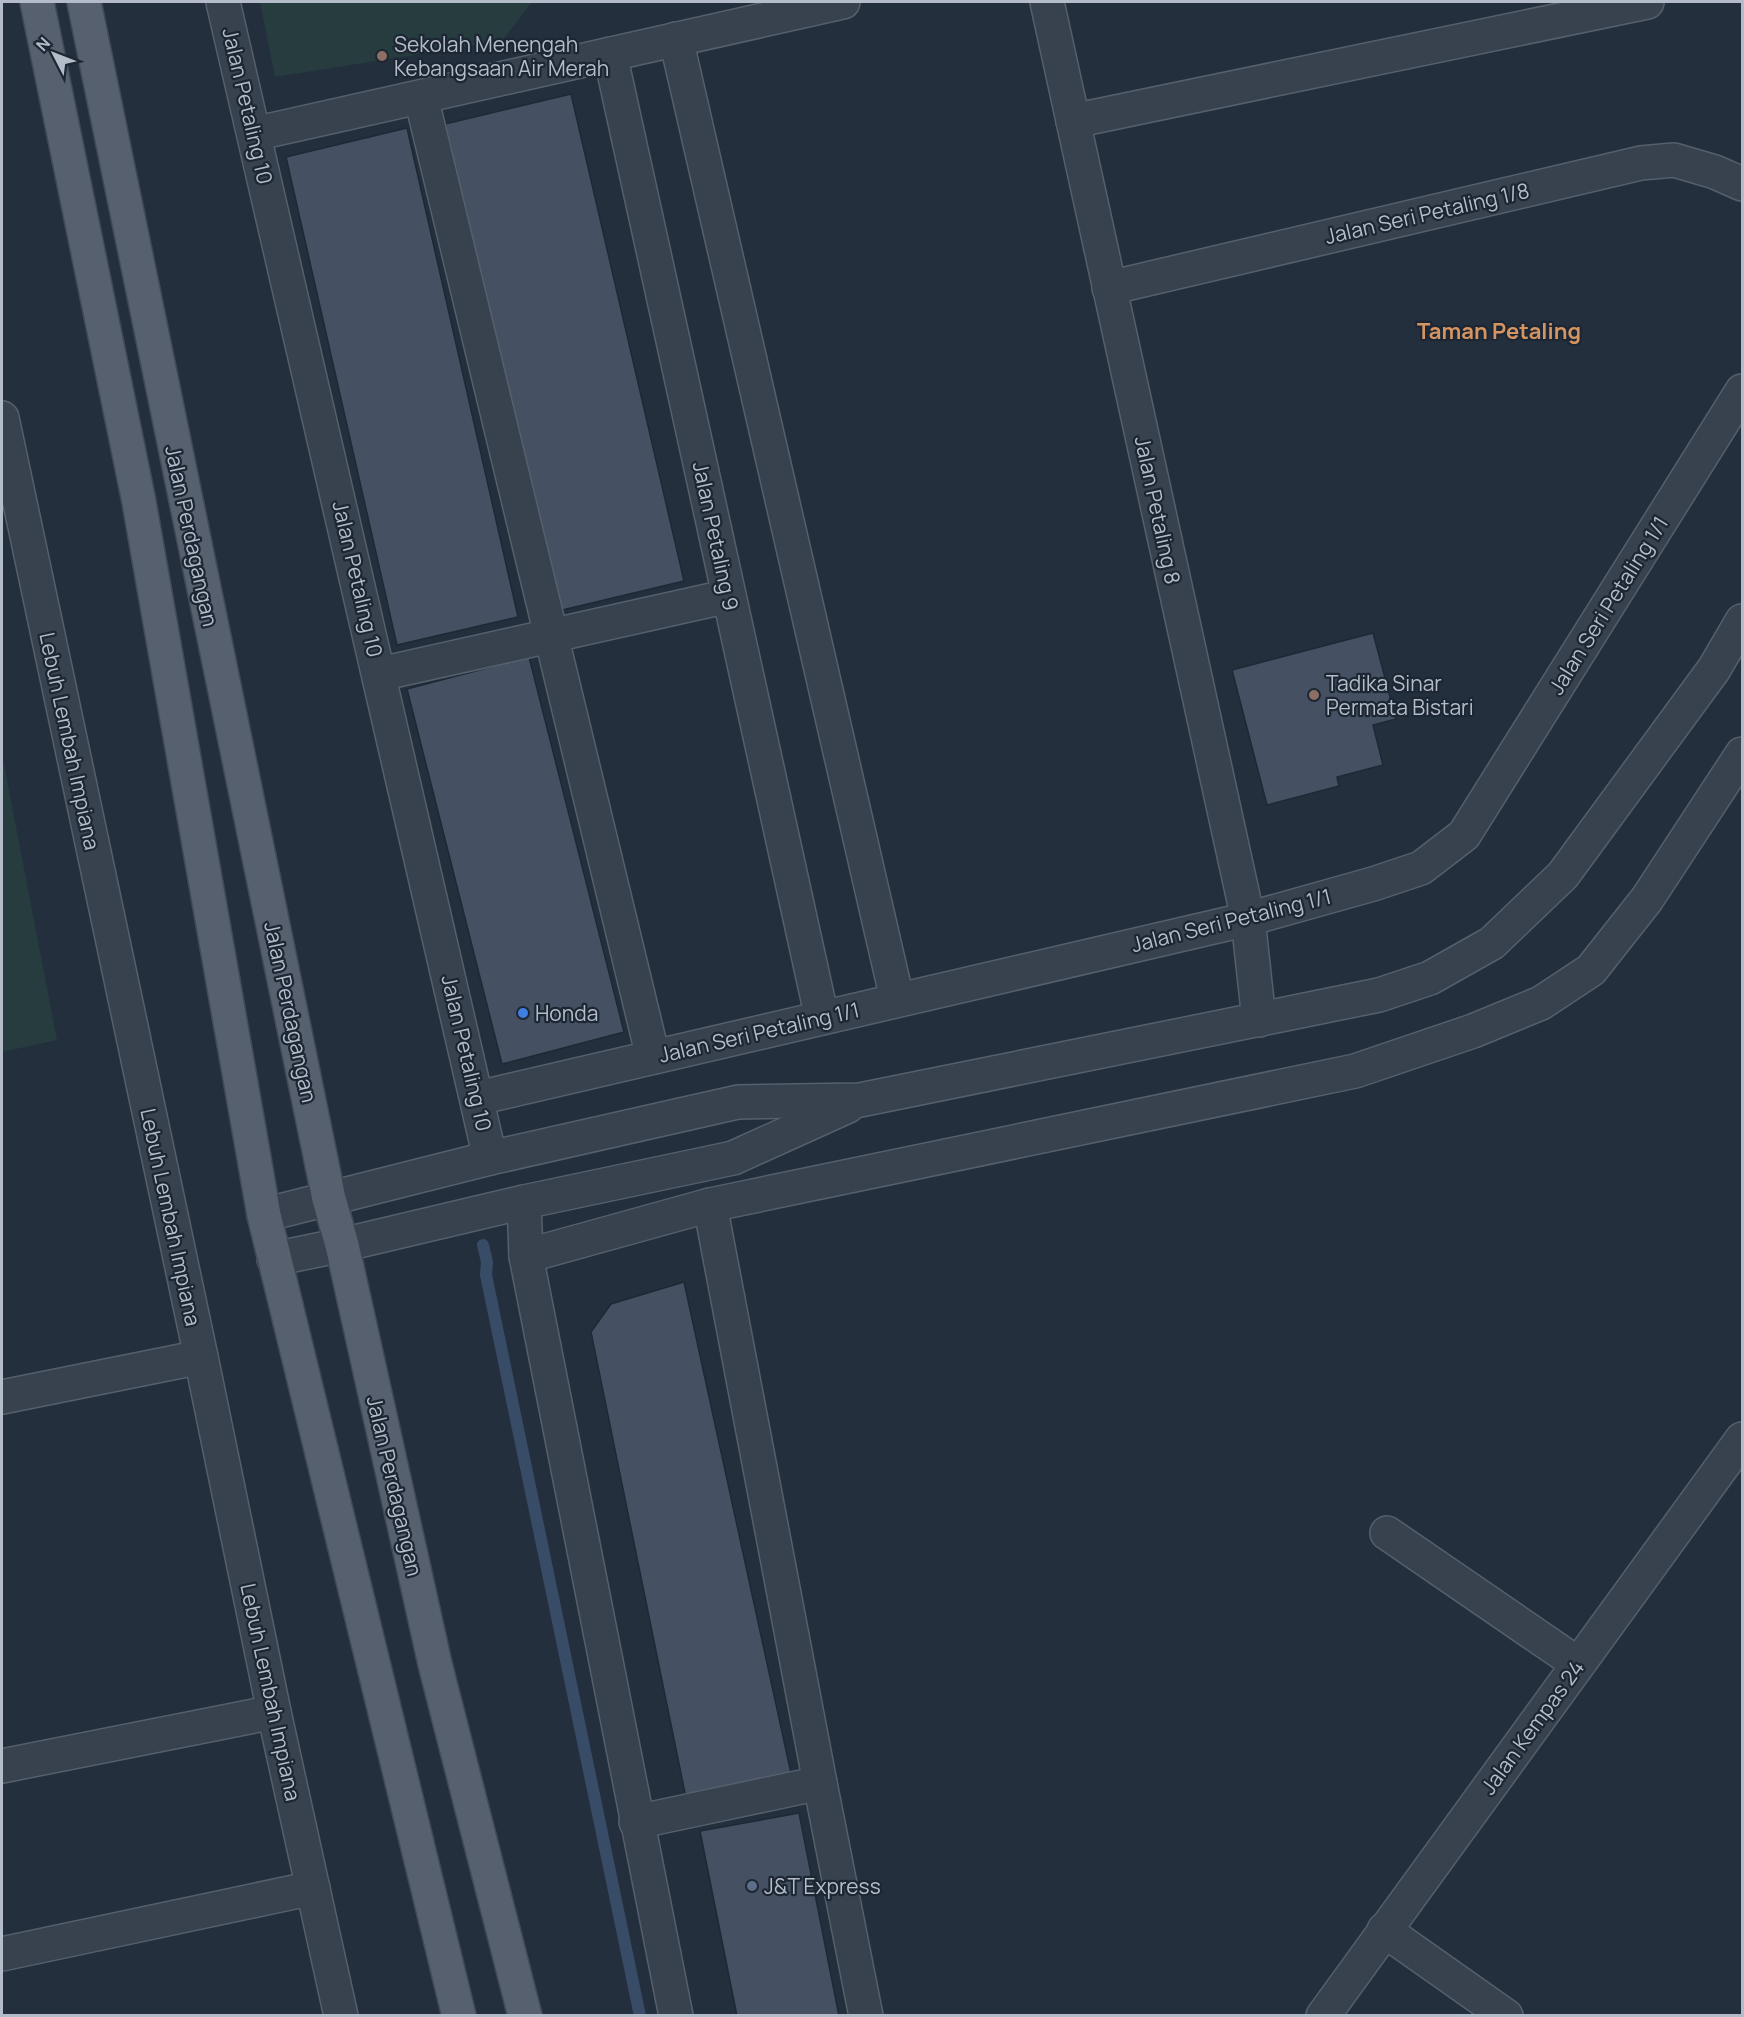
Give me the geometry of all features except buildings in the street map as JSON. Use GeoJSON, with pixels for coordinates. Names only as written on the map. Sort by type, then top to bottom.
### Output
{"type":"FeatureCollection","features":[{"type":"Feature","properties":{"kind":"main road"},"geometry":{"type":"LineString","coordinates":[[37,2],[139,502],[264,1215],[459,2016]]}},
{"type":"Feature","properties":{"kind":"main road","name":"Jalan Perdagangan"},"geometry":{"type":"LineString","coordinates":[[84,2],[329,1199],[342,1245],[435,1664],[525,2016]]}},
{"type":"Feature","properties":{"kind":"street","name":"Jalan Petaling 10"},"geometry":{"type":"LineString","coordinates":[[223,2],[490,1158]]}},
{"type":"Feature","properties":{"kind":"street"},"geometry":{"type":"LineString","coordinates":[[254,134],[843,2]]}},
{"type":"Feature","properties":{"kind":"street","name":"Jalan Petaling 8"},"geometry":{"type":"LineString","coordinates":[[1047,2],[1248,919],[1259,1020]]}},
{"type":"Feature","properties":{"kind":"street"},"geometry":{"type":"LineString","coordinates":[[1073,121],[1647,2]]}},
{"type":"Feature","properties":{"kind":"street"},"geometry":{"type":"LineString","coordinates":[[676,39],[897,999]]}},
{"type":"Feature","properties":{"kind":"street","name":"Jalan Petaling 9"},"geometry":{"type":"LineString","coordinates":[[610,54],[822,1018]]}},
{"type":"Feature","properties":{"kind":"street"},"geometry":{"type":"LineString","coordinates":[[420,97],[653,1057]]}},
{"type":"Feature","properties":{"kind":"street","name":"Jalan Seri Petaling 1/8"},"geometry":{"type":"LineString","coordinates":[[1109,288],[1641,163],[1674,160],[1715,172],[1743,184]]}},
{"type":"Feature","properties":{"kind":"street","name":"Jalan Seri Petaling 1/1"},"geometry":{"type":"LineString","coordinates":[[477,1098],[1248,919],[1421,868],[1464,835],[1743,392]]}},
{"type":"Feature","properties":{"kind":"street","name":"Lebuh Lembah Impiana"},"geometry":{"type":"LineString","coordinates":[[2,418],[274,1712],[341,2016]]}},
{"type":"Feature","properties":{"kind":"street"},"geometry":{"type":"LineString","coordinates":[[380,674],[729,596]]}},
{"type":"Feature","properties":{"kind":"street"},"geometry":{"type":"LineString","coordinates":[[264,1215],[490,1158],[738,1102],[860,1100],[1379,995],[1430,978],[1492,943],[1563,875],[1714,669],[1743,621]]}},
{"type":"Feature","properties":{"kind":"street"},"geometry":{"type":"LineString","coordinates":[[526,1256],[710,1205],[1355,1071],[1473,1031],[1541,1003],[1591,970],[1647,899],[1743,754]]}},
{"type":"Feature","properties":{"kind":"street"},"geometry":{"type":"LineString","coordinates":[[274,1259],[524,1202],[733,1158],[860,1100]]}},
{"type":"Feature","properties":{"kind":"street"},"geometry":{"type":"LineString","coordinates":[[524,1202],[526,1256],[676,2016]]}},
{"type":"Feature","properties":{"kind":"street"},"geometry":{"type":"LineString","coordinates":[[710,1205],[866,2016]]}},
{"type":"Feature","properties":{"kind":"street"},"geometry":{"type":"LineString","coordinates":[[2,1397],[201,1357]]}},
{"type":"Feature","properties":{"kind":"street","name":"Jalan Kempas 24"},"geometry":{"type":"LineString","coordinates":[[1323,2016],[1743,1439]]}},
{"type":"Feature","properties":{"kind":"street"},"geometry":{"type":"LineString","coordinates":[[1388,1533],[1578,1665]]}},
{"type":"Feature","properties":{"kind":"street"},"geometry":{"type":"LineString","coordinates":[[2,1766],[274,1712]]}},
{"type":"Feature","properties":{"kind":"street"},"geometry":{"type":"LineString","coordinates":[[636,1822],[820,1783]]}},
{"type":"Feature","properties":{"kind":"street"},"geometry":{"type":"LineString","coordinates":[[2,1953],[313,1888]]}},
{"type":"Feature","properties":{"kind":"street"},"geometry":{"type":"LineString","coordinates":[[1384,1930],[1506,2016]]}},
{"type":"Feature","properties":{"kind":"green space"},"geometry":{"type":"Polygon","coordinates":[[[260,2],[532,2],[502,41],[275,77],[260,2]]]}},
{"type":"Feature","properties":{"kind":"green space"},"geometry":{"type":"Polygon","coordinates":[[[2,754],[57,1040],[2,1052],[2,754]]]}},
{"type":"Feature","properties":{"kind":"waterway"},"geometry":{"type":"LineString","coordinates":[[483,1245],[487,1262],[486,1275],[640,2016]]}},
{"type":"Feature","properties":{"kind":"place","name":"Sekolah Menengah Kebangsaan Air Merah"},"geometry":{"type":"Point","coordinates":[382,56]}},
{"type":"Feature","properties":{"kind":"place","name":"Tadika Sinar Permata Bistari"},"geometry":{"type":"Point","coordinates":[1314,695]}},
{"type":"Feature","properties":{"kind":"place","name":"Honda"},"geometry":{"type":"Point","coordinates":[523,1013]}},
{"type":"Feature","properties":{"kind":"place","name":"J&T Express"},"geometry":{"type":"Point","coordinates":[752,1886]}},
{"type":"Feature","properties":{"kind":"district","name":"Taman Petaling"},"geometry":{"type":"Point","coordinates":[1499,331]}}]}
